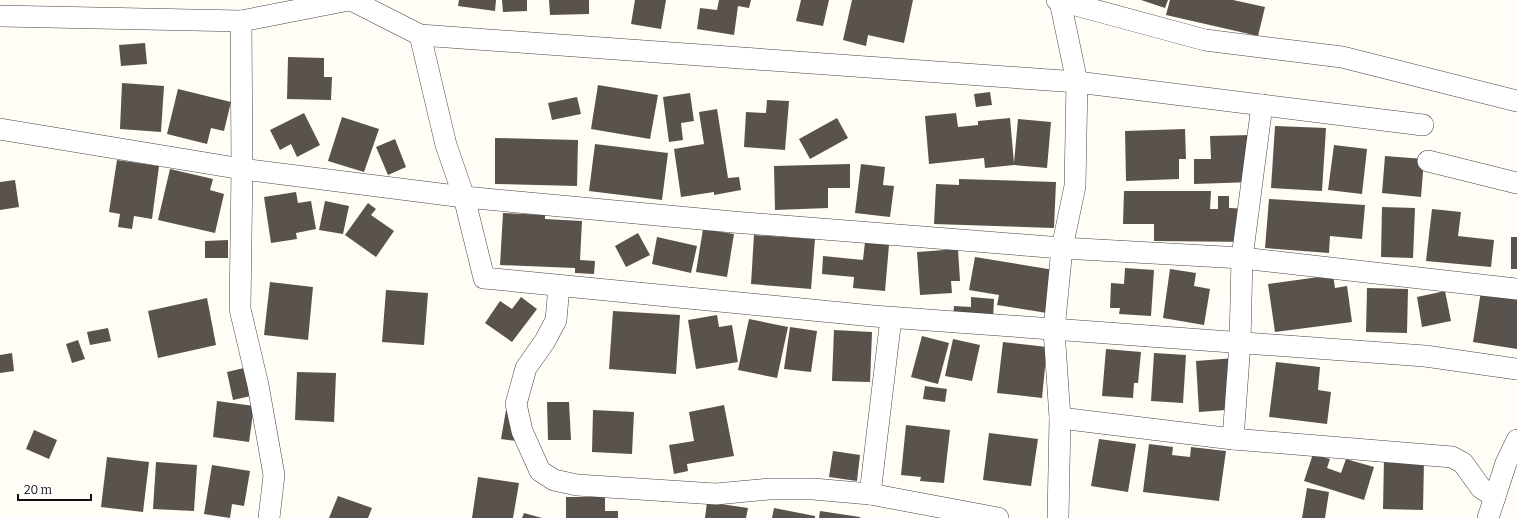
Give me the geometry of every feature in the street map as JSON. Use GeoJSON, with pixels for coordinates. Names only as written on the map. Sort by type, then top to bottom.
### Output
{"type":"FeatureCollection","features":[{"type":"Feature","properties":{"kind":"street"},"geometry":{"type":"LineString","coordinates":[[0,16],[241,22],[350,0],[420,35],[1077,82],[1422,125]]}},
{"type":"Feature","properties":{"kind":"street"},"geometry":{"type":"LineString","coordinates":[[1058,518],[1060,418],[1054,330],[1062,248],[1075,186],[1077,82],[1059,1],[1205,40],[1342,57],[1517,101]]}},
{"type":"Feature","properties":{"kind":"street"},"geometry":{"type":"LineString","coordinates":[[241,22],[242,169],[240,309],[258,385],[274,475],[269,518]]}},
{"type":"Feature","properties":{"kind":"street"},"geometry":{"type":"LineString","coordinates":[[420,35],[446,145],[464,198],[484,278],[892,318],[1425,356],[1517,369]]}},
{"type":"Feature","properties":{"kind":"street"},"geometry":{"type":"LineString","coordinates":[[1233,439],[1240,343],[1242,258],[1262,105]]}},
{"type":"Feature","properties":{"kind":"street"},"geometry":{"type":"LineString","coordinates":[[0,129],[242,169],[464,198],[733,222],[1062,248],[1242,258],[1517,289]]}},
{"type":"Feature","properties":{"kind":"street"},"geometry":{"type":"LineString","coordinates":[[1428,161],[1517,184]]}},
{"type":"Feature","properties":{"kind":"street"},"geometry":{"type":"LineString","coordinates":[[559,286],[556,320],[545,341],[526,368],[516,404],[522,431],[540,471],[554,480],[577,485],[716,494],[769,489],[813,489],[870,494],[998,518]]}},
{"type":"Feature","properties":{"kind":"street"},"geometry":{"type":"LineString","coordinates":[[870,494],[892,318]]}},
{"type":"Feature","properties":{"kind":"street"},"geometry":{"type":"LineString","coordinates":[[1060,418],[1233,439],[1452,456],[1463,463],[1480,488],[1495,497]]}},
{"type":"Feature","properties":{"kind":"street"},"geometry":{"type":"LineString","coordinates":[[1488,518],[1506,463],[1517,440]]}},
{"type":"Feature","properties":{"kind":"building"},"geometry":{"type":"Polygon","coordinates":[[[459,0],[496,0],[495,11],[458,6],[459,0]]]}},
{"type":"Feature","properties":{"kind":"building"},"geometry":{"type":"Polygon","coordinates":[[[502,0],[527,0],[527,11],[503,12],[502,0]]]}},
{"type":"Feature","properties":{"kind":"building"},"geometry":{"type":"Polygon","coordinates":[[[549,0],[589,0],[589,14],[550,15],[549,0]]]}},
{"type":"Feature","properties":{"kind":"building"},"geometry":{"type":"Polygon","coordinates":[[[635,0],[666,0],[661,29],[631,24],[635,0]]]}},
{"type":"Feature","properties":{"kind":"building"},"geometry":{"type":"Polygon","coordinates":[[[719,0],[751,0],[749,8],[738,6],[734,35],[697,29],[700,8],[717,10],[719,0]]]}},
{"type":"Feature","properties":{"kind":"building"},"geometry":{"type":"Polygon","coordinates":[[[801,0],[829,0],[823,26],[796,21],[801,0]]]}},
{"type":"Feature","properties":{"kind":"building"},"geometry":{"type":"Polygon","coordinates":[[[852,0],[913,0],[904,43],[868,35],[866,46],[843,40],[852,0]]]}},
{"type":"Feature","properties":{"kind":"building"},"geometry":{"type":"Polygon","coordinates":[[[1141,0],[1168,0],[1165,8],[1141,0]]]}},
{"type":"Feature","properties":{"kind":"building"},"geometry":{"type":"Polygon","coordinates":[[[1170,0],[1233,0],[1265,7],[1258,36],[1166,15],[1170,0]]]}},
{"type":"Feature","properties":{"kind":"building"},"geometry":{"type":"Polygon","coordinates":[[[145,43],[147,64],[121,66],[119,45],[145,43]]]}},
{"type":"Feature","properties":{"kind":"building"},"geometry":{"type":"Polygon","coordinates":[[[288,57],[324,58],[324,77],[332,77],[331,100],[287,99],[288,57]]]}},
{"type":"Feature","properties":{"kind":"building"},"geometry":{"type":"Polygon","coordinates":[[[122,83],[164,86],[161,132],[120,129],[122,83]]]}},
{"type":"Feature","properties":{"kind":"building"},"geometry":{"type":"Polygon","coordinates":[[[598,85],[658,95],[650,139],[591,129],[598,85]]]}},
{"type":"Feature","properties":{"kind":"building"},"geometry":{"type":"Polygon","coordinates":[[[178,89],[231,102],[224,131],[211,128],[207,144],[167,134],[178,89]]]}},
{"type":"Feature","properties":{"kind":"building"},"geometry":{"type":"Polygon","coordinates":[[[990,92],[992,105],[976,107],[974,94],[990,92]]]}},
{"type":"Feature","properties":{"kind":"building"},"geometry":{"type":"Polygon","coordinates":[[[690,93],[694,121],[681,123],[683,140],[669,142],[663,97],[690,93]]]}},
{"type":"Feature","properties":{"kind":"building"},"geometry":{"type":"Polygon","coordinates":[[[577,97],[581,114],[552,120],[548,103],[577,97]]]}},
{"type":"Feature","properties":{"kind":"building"},"geometry":{"type":"Polygon","coordinates":[[[767,100],[789,101],[785,150],[744,147],[746,112],[766,113],[767,100]]]}},
{"type":"Feature","properties":{"kind":"building"},"geometry":{"type":"Polygon","coordinates":[[[717,109],[728,178],[739,177],[741,190],[714,195],[714,192],[681,197],[674,149],[704,144],[699,112],[717,109]]]}},
{"type":"Feature","properties":{"kind":"building"},"geometry":{"type":"Polygon","coordinates":[[[304,113],[320,145],[297,157],[291,144],[280,150],[270,130],[304,113]]]}},
{"type":"Feature","properties":{"kind":"building"},"geometry":{"type":"Polygon","coordinates":[[[956,113],[958,127],[978,125],[978,121],[1010,118],[1014,163],[1018,119],[1051,122],[1047,168],[1014,165],[985,168],[984,158],[929,164],[925,116],[956,113]]]}},
{"type":"Feature","properties":{"kind":"building"},"geometry":{"type":"Polygon","coordinates":[[[342,117],[379,129],[364,172],[328,161],[342,117]]]}},
{"type":"Feature","properties":{"kind":"building"},"geometry":{"type":"Polygon","coordinates":[[[837,118],[848,138],[810,159],[799,139],[837,118]]]}},
{"type":"Feature","properties":{"kind":"building"},"geometry":{"type":"Polygon","coordinates":[[[1275,126],[1326,128],[1322,191],[1271,188],[1275,126]]]}},
{"type":"Feature","properties":{"kind":"building"},"geometry":{"type":"Polygon","coordinates":[[[1185,129],[1186,159],[1179,159],[1179,179],[1126,181],[1125,131],[1185,129]]]}},
{"type":"Feature","properties":{"kind":"building"},"geometry":{"type":"Polygon","coordinates":[[[1251,135],[1253,182],[1194,184],[1194,159],[1211,159],[1210,136],[1251,135]]]}},
{"type":"Feature","properties":{"kind":"building"},"geometry":{"type":"Polygon","coordinates":[[[495,138],[578,140],[577,186],[495,184],[495,138]]]}},
{"type":"Feature","properties":{"kind":"building"},"geometry":{"type":"Polygon","coordinates":[[[395,139],[406,167],[388,175],[376,147],[395,139]]]}},
{"type":"Feature","properties":{"kind":"building"},"geometry":{"type":"Polygon","coordinates":[[[595,144],[668,153],[662,200],[589,191],[595,144]]]}},
{"type":"Feature","properties":{"kind":"building"},"geometry":{"type":"Polygon","coordinates":[[[1334,145],[1367,149],[1362,194],[1328,190],[1334,145]]]}},
{"type":"Feature","properties":{"kind":"building"},"geometry":{"type":"Polygon","coordinates":[[[1385,156],[1424,159],[1421,197],[1382,193],[1385,156]]]}},
{"type":"Feature","properties":{"kind":"building"},"geometry":{"type":"Polygon","coordinates":[[[117,160],[159,166],[152,219],[134,216],[132,229],[118,227],[120,214],[109,212],[117,160]]]}},
{"type":"Feature","properties":{"kind":"building"},"geometry":{"type":"Polygon","coordinates":[[[850,164],[850,188],[828,188],[828,208],[775,210],[774,166],[850,164]]]}},
{"type":"Feature","properties":{"kind":"building"},"geometry":{"type":"Polygon","coordinates":[[[861,164],[885,167],[883,185],[894,186],[890,217],[855,213],[861,164]]]}},
{"type":"Feature","properties":{"kind":"building"},"geometry":{"type":"Polygon","coordinates":[[[170,169],[213,179],[210,190],[224,194],[215,233],[158,220],[170,169]]]}},
{"type":"Feature","properties":{"kind":"building"},"geometry":{"type":"Polygon","coordinates":[[[959,179],[1056,182],[1054,228],[934,224],[936,184],[959,185],[959,179]]]}},
{"type":"Feature","properties":{"kind":"building"},"geometry":{"type":"Polygon","coordinates":[[[15,180],[19,207],[0,210],[0,182],[15,180]]]}},
{"type":"Feature","properties":{"kind":"building"},"geometry":{"type":"Polygon","coordinates":[[[1124,191],[1211,191],[1210,209],[1218,209],[1218,196],[1229,196],[1229,208],[1252,209],[1251,242],[1154,241],[1154,224],[1123,224],[1124,191]]]}},
{"type":"Feature","properties":{"kind":"building"},"geometry":{"type":"Polygon","coordinates":[[[296,192],[298,203],[311,201],[316,229],[296,233],[297,239],[271,243],[264,197],[296,192]]]}},
{"type":"Feature","properties":{"kind":"building"},"geometry":{"type":"Polygon","coordinates":[[[1269,199],[1365,205],[1362,239],[1330,236],[1329,253],[1265,248],[1269,199]]]}},
{"type":"Feature","properties":{"kind":"building"},"geometry":{"type":"Polygon","coordinates":[[[325,201],[349,206],[343,234],[319,230],[325,201]]]}},
{"type":"Feature","properties":{"kind":"building"},"geometry":{"type":"Polygon","coordinates":[[[368,203],[376,209],[371,215],[394,231],[376,257],[345,235],[368,203]]]}},
{"type":"Feature","properties":{"kind":"building"},"geometry":{"type":"Polygon","coordinates":[[[1382,207],[1415,208],[1413,258],[1381,257],[1382,207]]]}},
{"type":"Feature","properties":{"kind":"building"},"geometry":{"type":"Polygon","coordinates":[[[1432,209],[1461,212],[1458,236],[1494,240],[1491,267],[1426,261],[1432,209]]]}},
{"type":"Feature","properties":{"kind":"building"},"geometry":{"type":"Polygon","coordinates":[[[503,213],[545,215],[545,219],[582,221],[580,260],[595,261],[594,274],[575,273],[575,268],[500,265],[503,213]]]}},
{"type":"Feature","properties":{"kind":"building"},"geometry":{"type":"Polygon","coordinates":[[[703,229],[734,234],[727,277],[696,272],[703,229]]]}},
{"type":"Feature","properties":{"kind":"building"},"geometry":{"type":"Polygon","coordinates":[[[638,233],[650,255],[626,267],[615,246],[638,233]]]}},
{"type":"Feature","properties":{"kind":"building"},"geometry":{"type":"Polygon","coordinates":[[[754,235],[815,239],[811,289],[751,284],[754,235]]]}},
{"type":"Feature","properties":{"kind":"building"},"geometry":{"type":"Polygon","coordinates":[[[657,237],[697,246],[691,273],[652,264],[657,237]]]}},
{"type":"Feature","properties":{"kind":"building"},"geometry":{"type":"Polygon","coordinates":[[[1511,237],[1517,237],[1517,269],[1511,269],[1511,237]]]}},
{"type":"Feature","properties":{"kind":"building"},"geometry":{"type":"Polygon","coordinates":[[[228,240],[228,258],[205,258],[205,241],[228,240]]]}},
{"type":"Feature","properties":{"kind":"building"},"geometry":{"type":"Polygon","coordinates":[[[865,242],[889,245],[885,291],[853,288],[854,277],[822,274],[823,256],[863,260],[865,242]]]}},
{"type":"Feature","properties":{"kind":"building"},"geometry":{"type":"Polygon","coordinates":[[[958,249],[960,281],[951,281],[952,293],[920,295],[917,252],[958,249]]]}},
{"type":"Feature","properties":{"kind":"building"},"geometry":{"type":"Polygon","coordinates":[[[975,257],[1054,270],[1047,313],[997,305],[999,295],[969,290],[975,257]]]}},
{"type":"Feature","properties":{"kind":"building"},"geometry":{"type":"Polygon","coordinates":[[[1125,268],[1154,270],[1151,316],[1119,314],[1120,308],[1110,308],[1111,283],[1124,284],[1125,268]]]}},
{"type":"Feature","properties":{"kind":"building"},"geometry":{"type":"Polygon","coordinates":[[[1170,269],[1196,273],[1194,286],[1210,289],[1204,325],[1163,318],[1170,269]]]}},
{"type":"Feature","properties":{"kind":"building"},"geometry":{"type":"Polygon","coordinates":[[[1333,275],[1335,288],[1347,286],[1352,322],[1275,332],[1268,284],[1333,275]]]}},
{"type":"Feature","properties":{"kind":"building"},"geometry":{"type":"Polygon","coordinates":[[[270,282],[313,287],[308,340],[264,335],[270,282]]]}},
{"type":"Feature","properties":{"kind":"building"},"geometry":{"type":"Polygon","coordinates":[[[1367,288],[1408,289],[1407,333],[1366,332],[1367,288]]]}},
{"type":"Feature","properties":{"kind":"building"},"geometry":{"type":"Polygon","coordinates":[[[386,290],[428,293],[424,345],[382,342],[386,290]]]}},
{"type":"Feature","properties":{"kind":"building"},"geometry":{"type":"Polygon","coordinates":[[[1445,291],[1451,321],[1422,327],[1417,297],[1445,291]]]}},
{"type":"Feature","properties":{"kind":"building"},"geometry":{"type":"Polygon","coordinates":[[[1481,291],[1517,297],[1517,349],[1473,342],[1481,291]]]}},
{"type":"Feature","properties":{"kind":"building"},"geometry":{"type":"Polygon","coordinates":[[[521,297],[537,309],[512,342],[485,323],[500,301],[512,309],[521,297]]]}},
{"type":"Feature","properties":{"kind":"building"},"geometry":{"type":"Polygon","coordinates":[[[971,297],[994,299],[993,320],[953,317],[954,306],[971,307],[971,297]]]}},
{"type":"Feature","properties":{"kind":"building"},"geometry":{"type":"Polygon","coordinates":[[[207,298],[216,345],[158,358],[148,311],[207,298]]]}},
{"type":"Feature","properties":{"kind":"building"},"geometry":{"type":"Polygon","coordinates":[[[613,311],[680,315],[676,374],[609,369],[613,311]]]}},
{"type":"Feature","properties":{"kind":"building"},"geometry":{"type":"Polygon","coordinates":[[[717,315],[719,327],[732,325],[738,362],[696,369],[688,320],[717,315]]]}},
{"type":"Feature","properties":{"kind":"building"},"geometry":{"type":"Polygon","coordinates":[[[749,319],[788,327],[777,378],[738,370],[749,319]]]}},
{"type":"Feature","properties":{"kind":"building"},"geometry":{"type":"Polygon","coordinates":[[[790,327],[817,331],[811,372],[784,369],[790,327]]]}},
{"type":"Feature","properties":{"kind":"building"},"geometry":{"type":"Polygon","coordinates":[[[108,328],[111,341],[90,345],[87,332],[108,328]]]}},
{"type":"Feature","properties":{"kind":"building"},"geometry":{"type":"Polygon","coordinates":[[[834,330],[872,332],[870,382],[832,381],[834,330]]]}},
{"type":"Feature","properties":{"kind":"building"},"geometry":{"type":"Polygon","coordinates":[[[922,336],[949,343],[938,384],[911,377],[922,336]]]}},
{"type":"Feature","properties":{"kind":"building"},"geometry":{"type":"Polygon","coordinates":[[[953,339],[980,345],[972,381],[945,376],[953,339]]]}},
{"type":"Feature","properties":{"kind":"building"},"geometry":{"type":"Polygon","coordinates":[[[78,340],[85,359],[72,363],[66,344],[78,340]]]}},
{"type":"Feature","properties":{"kind":"building"},"geometry":{"type":"Polygon","coordinates":[[[1003,342],[1047,347],[1042,398],[997,393],[1003,342]]]}},
{"type":"Feature","properties":{"kind":"building"},"geometry":{"type":"Polygon","coordinates":[[[1106,349],[1141,352],[1138,383],[1134,383],[1133,398],[1102,396],[1106,349]]]}},
{"type":"Feature","properties":{"kind":"building"},"geometry":{"type":"Polygon","coordinates":[[[12,353],[14,371],[0,373],[0,355],[12,353]]]}},
{"type":"Feature","properties":{"kind":"building"},"geometry":{"type":"Polygon","coordinates":[[[1154,353],[1186,355],[1183,403],[1151,401],[1154,353]]]}},
{"type":"Feature","properties":{"kind":"building"},"geometry":{"type":"Polygon","coordinates":[[[1235,358],[1239,409],[1199,412],[1196,361],[1235,358]]]}},
{"type":"Feature","properties":{"kind":"building"},"geometry":{"type":"Polygon","coordinates":[[[1276,362],[1320,367],[1318,390],[1331,392],[1327,424],[1269,417],[1276,362]]]}},
{"type":"Feature","properties":{"kind":"building"},"geometry":{"type":"Polygon","coordinates":[[[248,367],[255,395],[233,400],[227,372],[248,367]]]}},
{"type":"Feature","properties":{"kind":"building"},"geometry":{"type":"Polygon","coordinates":[[[297,372],[336,373],[334,422],[295,420],[297,372]]]}},
{"type":"Feature","properties":{"kind":"building"},"geometry":{"type":"Polygon","coordinates":[[[925,386],[947,389],[945,402],[923,399],[925,386]]]}},
{"type":"Feature","properties":{"kind":"building"},"geometry":{"type":"Polygon","coordinates":[[[217,401],[254,406],[249,442],[213,437],[217,401]]]}},
{"type":"Feature","properties":{"kind":"building"},"geometry":{"type":"Polygon","coordinates":[[[547,402],[569,402],[571,440],[548,440],[547,402]]]}},
{"type":"Feature","properties":{"kind":"building"},"geometry":{"type":"Polygon","coordinates":[[[724,405],[734,456],[687,464],[688,471],[674,474],[669,445],[694,441],[689,412],[724,405]]]}},
{"type":"Feature","properties":{"kind":"building"},"geometry":{"type":"Polygon","coordinates":[[[506,410],[522,413],[517,441],[501,439],[506,410]]]}},
{"type":"Feature","properties":{"kind":"building"},"geometry":{"type":"Polygon","coordinates":[[[593,410],[634,412],[632,454],[592,452],[593,410]]]}},
{"type":"Feature","properties":{"kind":"building"},"geometry":{"type":"Polygon","coordinates":[[[906,425],[950,430],[944,483],[920,481],[921,477],[901,475],[906,425]]]}},
{"type":"Feature","properties":{"kind":"building"},"geometry":{"type":"Polygon","coordinates":[[[34,430],[57,440],[49,459],[26,449],[34,430]]]}},
{"type":"Feature","properties":{"kind":"building"},"geometry":{"type":"Polygon","coordinates":[[[989,433],[1038,439],[1031,486],[983,480],[989,433]]]}},
{"type":"Feature","properties":{"kind":"building"},"geometry":{"type":"Polygon","coordinates":[[[1099,439],[1136,444],[1128,492],[1091,486],[1099,439]]]}},
{"type":"Feature","properties":{"kind":"building"},"geometry":{"type":"Polygon","coordinates":[[[1149,444],[1173,447],[1172,455],[1190,457],[1191,447],[1226,451],[1219,501],[1143,492],[1149,444]]]}},
{"type":"Feature","properties":{"kind":"building"},"geometry":{"type":"Polygon","coordinates":[[[833,451],[860,455],[857,481],[829,477],[833,451]]]}},
{"type":"Feature","properties":{"kind":"building"},"geometry":{"type":"Polygon","coordinates":[[[1313,454],[1330,459],[1327,468],[1341,473],[1346,459],[1374,467],[1364,500],[1304,481],[1313,454]]]}},
{"type":"Feature","properties":{"kind":"building"},"geometry":{"type":"Polygon","coordinates":[[[107,457],[149,462],[143,512],[101,507],[107,457]]]}},
{"type":"Feature","properties":{"kind":"building"},"geometry":{"type":"Polygon","coordinates":[[[1384,459],[1424,460],[1423,510],[1383,509],[1384,459]]]}},
{"type":"Feature","properties":{"kind":"building"},"geometry":{"type":"Polygon","coordinates":[[[156,462],[197,465],[194,511],[153,509],[156,462]]]}},
{"type":"Feature","properties":{"kind":"building"},"geometry":{"type":"Polygon","coordinates":[[[212,465],[250,471],[244,506],[232,504],[230,518],[204,514],[212,465]]]}},
{"type":"Feature","properties":{"kind":"building"},"geometry":{"type":"Polygon","coordinates":[[[478,477],[519,483],[513,518],[472,518],[478,477]]]}},
{"type":"Feature","properties":{"kind":"building"},"geometry":{"type":"Polygon","coordinates":[[[1307,488],[1329,492],[1325,518],[1302,518],[1307,488]]]}},
{"type":"Feature","properties":{"kind":"building"},"geometry":{"type":"Polygon","coordinates":[[[338,496],[372,508],[368,518],[329,518],[338,496]]]}},
{"type":"Feature","properties":{"kind":"building"},"geometry":{"type":"Polygon","coordinates":[[[566,497],[605,497],[605,511],[618,511],[618,518],[566,518],[566,497]]]}},
{"type":"Feature","properties":{"kind":"building"},"geometry":{"type":"Polygon","coordinates":[[[707,502],[748,508],[746,518],[705,518],[707,502]]]}},
{"type":"Feature","properties":{"kind":"building"},"geometry":{"type":"Polygon","coordinates":[[[774,508],[815,516],[815,518],[772,518],[774,508]]]}},
{"type":"Feature","properties":{"kind":"building"},"geometry":{"type":"Polygon","coordinates":[[[820,511],[860,517],[860,518],[819,518],[820,511]]]}},
{"type":"Feature","properties":{"kind":"building"},"geometry":{"type":"Polygon","coordinates":[[[524,513],[542,518],[522,518],[524,513]]]}}]}
